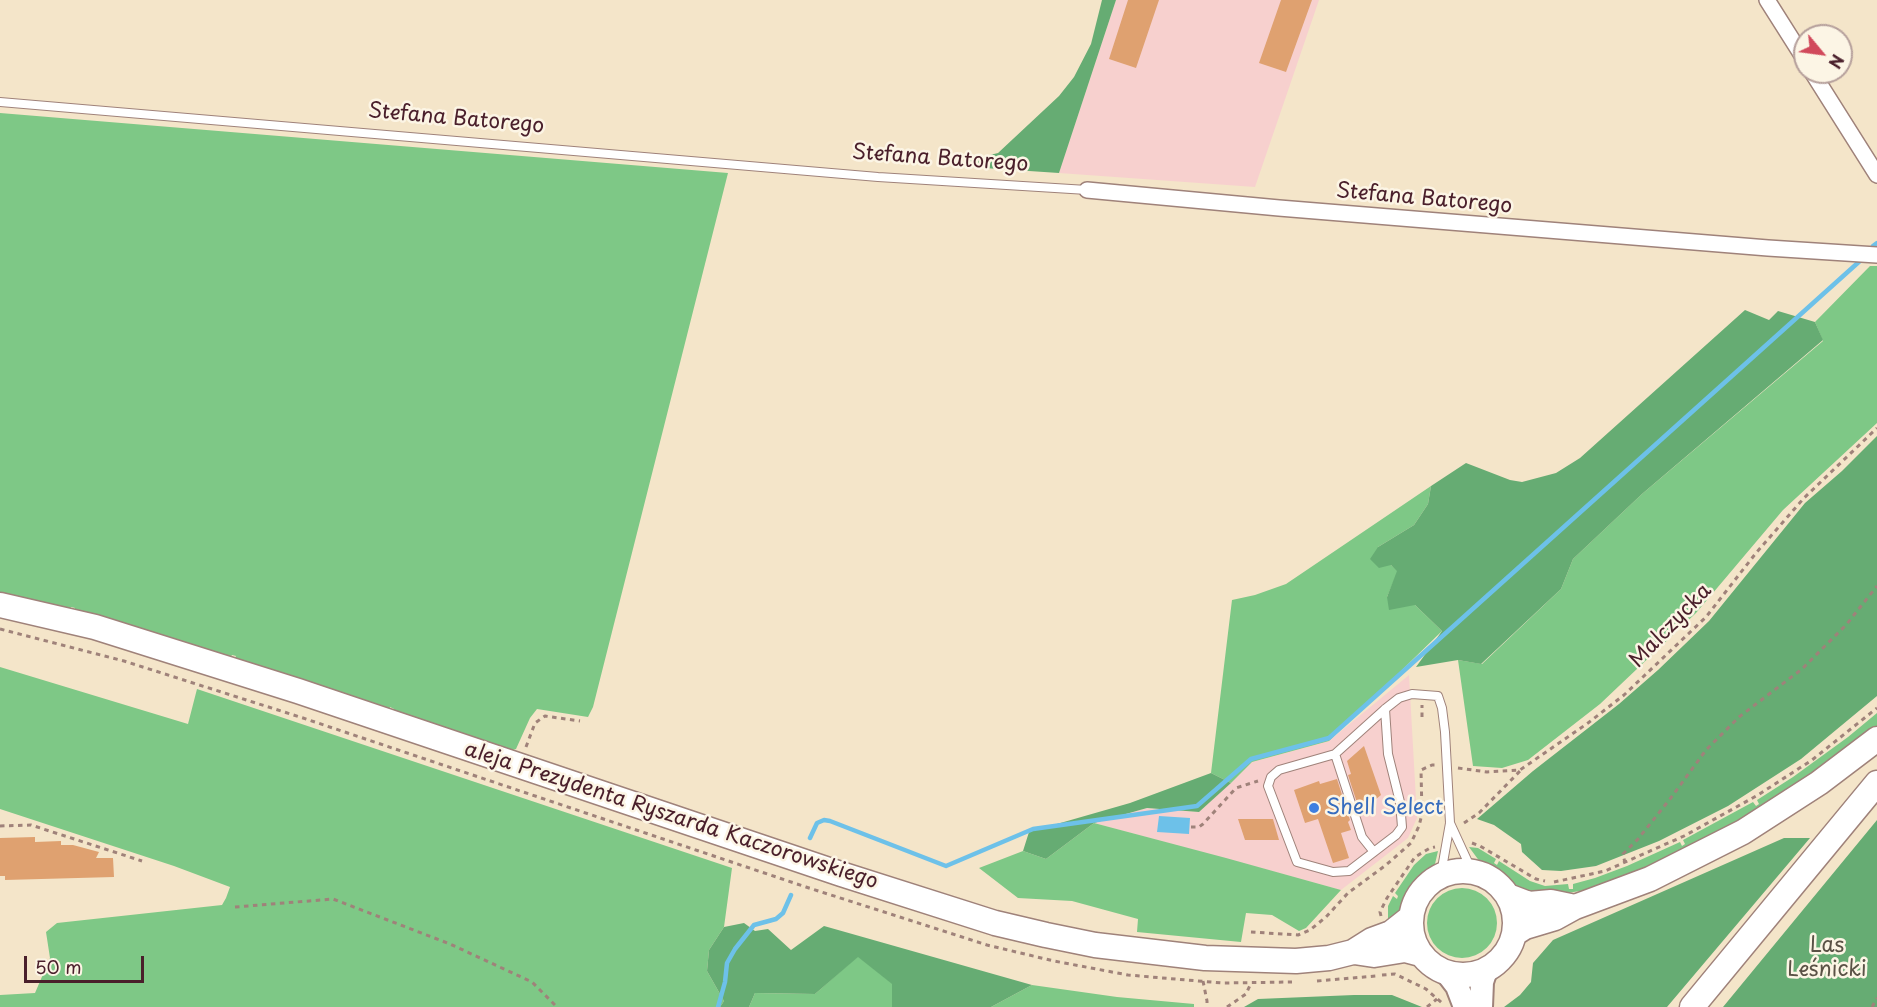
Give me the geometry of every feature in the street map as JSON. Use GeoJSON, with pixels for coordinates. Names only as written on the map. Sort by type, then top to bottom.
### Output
{"type":"FeatureCollection","features":[{"type":"Feature","properties":{"kind":"main road","name":"aleja Prezydenta Ryszarda Kaczorowskiego"},"geometry":{"type":"LineString","coordinates":[[0,605],[95,627],[298,692],[984,920],[1046,935],[1095,945],[1205,958],[1296,961],[1329,958],[1353,952],[1372,940],[1391,933],[1410,918]]}},
{"type":"Feature","properties":{"kind":"main road"},"geometry":{"type":"LineString","coordinates":[[1514,934],[1525,927],[1555,918],[1575,907],[1650,879],[1743,832],[1819,783],[1877,739]]}},
{"type":"Feature","properties":{"kind":"main road"},"geometry":{"type":"LineString","coordinates":[[1692,1007],[1877,783]]}},
{"type":"Feature","properties":{"kind":"main road"},"geometry":{"type":"LineString","coordinates":[[1456,870],[1472,871],[1499,884],[1508,896],[1514,915],[1514,934],[1508,949],[1486,970],[1467,975],[1447,973],[1432,966],[1420,954],[1414,943],[1410,918],[1415,901],[1426,885],[1441,874],[1456,870]]}},
{"type":"Feature","properties":{"kind":"main road"},"geometry":{"type":"LineString","coordinates":[[1508,896],[1529,904],[1551,902],[1575,907]]}},
{"type":"Feature","properties":{"kind":"main road","name":"aleja Prezydenta Ryszarda Kaczorowskiego"},"geometry":{"type":"LineString","coordinates":[[1353,952],[1374,955],[1405,950],[1420,954]]}},
{"type":"Feature","properties":{"kind":"main road"},"geometry":{"type":"LineString","coordinates":[[1480,1007],[1482,982],[1486,970]]}},
{"type":"Feature","properties":{"kind":"main road"},"geometry":{"type":"LineString","coordinates":[[1447,973],[1457,986],[1465,1007]]}},
{"type":"Feature","properties":{"kind":"street"},"geometry":{"type":"LineString","coordinates":[[1767,0],[1793,41]]}},
{"type":"Feature","properties":{"kind":"street"},"geometry":{"type":"LineString","coordinates":[[1820,84],[1877,175]]}},
{"type":"Feature","properties":{"kind":"street","name":"Stefana Batorego"},"geometry":{"type":"LineString","coordinates":[[1087,190],[1291,209],[1877,255]]}},
{"type":"Feature","properties":{"kind":"lane","name":"Stefana Batorego"},"geometry":{"type":"LineString","coordinates":[[0,102],[866,176],[1087,190]]}},
{"type":"Feature","properties":{"kind":"lane"},"geometry":{"type":"LineString","coordinates":[[1385,709],[1388,754],[1400,802],[1402,827],[1396,835],[1349,871],[1333,872],[1297,862],[1268,786],[1271,777],[1279,770],[1335,754],[1385,709],[1399,698],[1407,694],[1438,696],[1445,732],[1450,823],[1441,874]]}},
{"type":"Feature","properties":{"kind":"lane"},"geometry":{"type":"LineString","coordinates":[[1335,754],[1362,837],[1374,852]]}},
{"type":"Feature","properties":{"kind":"lane"},"geometry":{"type":"LineString","coordinates":[[1450,823],[1472,871]]}},
{"type":"Feature","properties":{"kind":"path","name":"Malczycka"},"geometry":{"type":"LineString","coordinates":[[1464,823],[1479,813],[1520,770],[1588,723],[1624,695],[1660,662],[1706,617],[1750,560],[1803,498],[1877,428]]}},
{"type":"Feature","properties":{"kind":"path"},"geometry":{"type":"LineString","coordinates":[[1624,863],[1623,854],[1657,815],[1706,750],[1739,717],[1802,669],[1846,625],[1877,586]]}},
{"type":"Feature","properties":{"kind":"path"},"geometry":{"type":"LineString","coordinates":[[1470,843],[1480,846],[1536,879],[1551,882],[1605,871],[1684,836],[1758,795],[1812,760],[1877,708]]}},
{"type":"Feature","properties":{"kind":"path"},"geometry":{"type":"LineString","coordinates":[[520,766],[535,723],[545,716],[580,721]]}},
{"type":"Feature","properties":{"kind":"path"},"geometry":{"type":"LineString","coordinates":[[1420,770],[1432,765],[1487,772],[1520,770]]}},
{"type":"Feature","properties":{"kind":"path"},"geometry":{"type":"LineString","coordinates":[[1191,827],[1199,827],[1203,824],[1236,788],[1271,777]]}},
{"type":"Feature","properties":{"kind":"path"},"geometry":{"type":"LineString","coordinates":[[0,826],[31,825],[142,861]]}},
{"type":"Feature","properties":{"kind":"path"},"geometry":{"type":"LineString","coordinates":[[1380,912],[1415,857],[1430,848]]}},
{"type":"Feature","properties":{"kind":"path"},"geometry":{"type":"LineString","coordinates":[[236,907],[333,899],[450,944],[532,982],[557,1007]]}},
{"type":"Feature","properties":{"kind":"path"},"geometry":{"type":"LineString","coordinates":[[1203,981],[1208,1001],[1207,1007]]}},
{"type":"Feature","properties":{"kind":"path"},"geometry":{"type":"LineString","coordinates":[[1227,1007],[1246,994],[1251,983]]}},
{"type":"Feature","properties":{"kind":"path"},"geometry":{"type":"LineString","coordinates":[[1872,1007],[1877,998]]}},
{"type":"Feature","properties":{"kind":"path"},"geometry":{"type":"LineString","coordinates":[[1427,1007],[1437,999]]}},
{"type":"Feature","properties":{"kind":"shaded area"},"geometry":{"type":"Polygon","coordinates":[[[1116,0],[1319,0],[1255,187],[1059,173],[1116,0]]]}},
{"type":"Feature","properties":{"kind":"shaded area"},"geometry":{"type":"Polygon","coordinates":[[[1409,675],[1417,818],[1408,838],[1341,890],[1094,823],[1147,808],[1199,812],[1252,762],[1329,741],[1409,675]]]}},
{"type":"Feature","properties":{"kind":"green space"},"geometry":{"type":"Polygon","coordinates":[[[1102,0],[1116,0],[1059,173],[969,167],[966,161],[998,153],[1059,96],[1074,77],[1091,44],[1102,0]]]}},
{"type":"Feature","properties":{"kind":"green space"},"geometry":{"type":"Polygon","coordinates":[[[0,113],[728,173],[593,707],[588,717],[537,709],[530,718],[516,749],[508,751],[393,713],[394,709],[390,707],[389,711],[234,660],[236,656],[232,655],[230,658],[74,612],[75,608],[71,607],[69,611],[0,594],[0,113]]]}},
{"type":"Feature","properties":{"kind":"green space"},"geometry":{"type":"Polygon","coordinates":[[[1870,266],[1877,266],[1877,423],[1783,510],[1696,613],[1600,704],[1528,760],[1502,768],[1473,766],[1458,660],[1482,664],[1561,589],[1573,559],[1642,494],[1823,341],[1815,322],[1870,266]]]}},
{"type":"Feature","properties":{"kind":"green space"},"geometry":{"type":"Polygon","coordinates":[[[1745,310],[1769,320],[1778,311],[1815,322],[1823,340],[1642,494],[1573,559],[1561,589],[1481,664],[1458,660],[1416,667],[1442,631],[1415,605],[1389,610],[1387,597],[1397,571],[1391,565],[1379,568],[1370,559],[1378,547],[1414,525],[1428,504],[1431,486],[1466,463],[1510,480],[1522,482],[1556,473],[1580,458],[1745,310]]]}},
{"type":"Feature","properties":{"kind":"green space"},"geometry":{"type":"Polygon","coordinates":[[[1877,436],[1877,696],[1801,759],[1728,806],[1659,841],[1596,866],[1561,871],[1542,870],[1522,852],[1521,844],[1494,825],[1477,819],[1658,670],[1709,621],[1805,503],[1877,436]]]}},
{"type":"Feature","properties":{"kind":"green space"},"geometry":{"type":"Polygon","coordinates":[[[1431,486],[1428,504],[1414,525],[1378,547],[1398,571],[1387,597],[1415,605],[1442,631],[1329,741],[1252,762],[1231,783],[1211,773],[1232,600],[1286,584],[1431,486]]]}},
{"type":"Feature","properties":{"kind":"green space"},"geometry":{"type":"Polygon","coordinates":[[[0,667],[188,724],[197,689],[732,868],[724,927],[709,950],[707,971],[724,1001],[720,1007],[0,1007],[0,995],[35,993],[50,958],[46,932],[57,923],[222,905],[230,887],[174,866],[0,809],[0,667]]]}},
{"type":"Feature","properties":{"kind":"green space"},"geometry":{"type":"Polygon","coordinates":[[[1877,713],[1877,726],[1807,779],[1754,813],[1661,862],[1592,889],[1543,897],[1515,890],[1495,870],[1480,862],[1469,847],[1478,848],[1496,859],[1494,863],[1497,865],[1499,861],[1530,881],[1545,886],[1568,884],[1569,889],[1573,889],[1573,884],[1627,866],[1680,842],[1682,846],[1685,844],[1683,840],[1753,802],[1756,806],[1759,804],[1757,800],[1793,777],[1877,713]]]}},
{"type":"Feature","properties":{"kind":"green space"},"geometry":{"type":"Polygon","coordinates":[[[1211,773],[1231,783],[1199,812],[1147,808],[1094,823],[1046,859],[1023,851],[1029,832],[1130,803],[1211,773]]]}},
{"type":"Feature","properties":{"kind":"green space","name":"Las Leśnicki"},"geometry":{"type":"Polygon","coordinates":[[[1877,820],[1877,1007],[1723,1007],[1877,820]]]}},
{"type":"Feature","properties":{"kind":"green space"},"geometry":{"type":"Polygon","coordinates":[[[1094,823],[1341,890],[1306,928],[1299,931],[1272,915],[1246,913],[1241,942],[1137,932],[1138,919],[1072,901],[1018,898],[979,868],[1023,851],[1046,859],[1094,823]]]}},
{"type":"Feature","properties":{"kind":"green space"},"geometry":{"type":"Polygon","coordinates":[[[1784,838],[1810,838],[1667,1007],[1504,1007],[1520,995],[1531,982],[1533,963],[1553,940],[1784,838]]]}},
{"type":"Feature","properties":{"kind":"green space"},"geometry":{"type":"Polygon","coordinates":[[[1438,851],[1435,864],[1411,888],[1399,914],[1388,925],[1388,906],[1393,896],[1397,899],[1398,896],[1395,893],[1414,865],[1426,854],[1438,851]]]}},
{"type":"Feature","properties":{"kind":"green space"},"geometry":{"type":"Polygon","coordinates":[[[1462,888],[1475,891],[1487,898],[1494,910],[1497,923],[1494,936],[1487,948],[1475,955],[1462,958],[1449,955],[1437,948],[1430,936],[1427,923],[1430,910],[1437,898],[1449,891],[1462,888]]]}},
{"type":"Feature","properties":{"kind":"green space"},"geometry":{"type":"Polygon","coordinates":[[[744,923],[755,931],[768,929],[791,950],[824,926],[1032,985],[991,1007],[892,1007],[892,984],[858,957],[815,994],[755,993],[749,1007],[720,1007],[724,1001],[707,971],[709,950],[724,927],[744,923]]]}},
{"type":"Feature","properties":{"kind":"green space"},"geometry":{"type":"Polygon","coordinates":[[[858,956],[893,984],[892,1007],[749,1007],[755,993],[815,994],[858,956]]]}},
{"type":"Feature","properties":{"kind":"green space"},"geometry":{"type":"Polygon","coordinates":[[[1032,985],[1117,997],[1194,1004],[1194,1007],[991,1007],[1032,985]]]}},
{"type":"Feature","properties":{"kind":"green space"},"geometry":{"type":"Polygon","coordinates":[[[1392,995],[1422,1007],[1244,1007],[1258,999],[1392,995]]]}},
{"type":"Feature","properties":{"kind":"water"},"geometry":{"type":"Polygon","coordinates":[[[1159,816],[1190,818],[1189,834],[1157,832],[1159,816]]]}},
{"type":"Feature","properties":{"kind":"building"},"geometry":{"type":"Polygon","coordinates":[[[1128,0],[1159,0],[1136,68],[1109,59],[1128,0]]]}},
{"type":"Feature","properties":{"kind":"building"},"geometry":{"type":"Polygon","coordinates":[[[1281,0],[1312,0],[1286,72],[1259,63],[1281,0]]]}},
{"type":"Feature","properties":{"kind":"building"},"geometry":{"type":"Polygon","coordinates":[[[1364,746],[1381,795],[1360,812],[1348,775],[1351,774],[1347,761],[1364,746]]]}},
{"type":"Feature","properties":{"kind":"building"},"geometry":{"type":"Polygon","coordinates":[[[1337,779],[1351,830],[1341,833],[1349,858],[1333,863],[1318,819],[1305,823],[1294,790],[1319,781],[1320,784],[1337,779]]]}},
{"type":"Feature","properties":{"kind":"building"},"geometry":{"type":"Polygon","coordinates":[[[1238,819],[1273,819],[1279,840],[1245,840],[1238,819]]]}},
{"type":"Feature","properties":{"kind":"building"},"geometry":{"type":"Polygon","coordinates":[[[35,837],[35,842],[61,841],[61,845],[73,845],[99,852],[96,858],[113,858],[114,877],[5,880],[5,876],[0,876],[0,838],[35,837]]]}},
{"type":"Feature","properties":{"kind":"waterway"},"geometry":{"type":"LineString","coordinates":[[1873,246],[1877,243]]}},
{"type":"Feature","properties":{"kind":"waterway"},"geometry":{"type":"LineString","coordinates":[[810,838],[817,823],[824,820],[830,821],[946,866],[1033,829],[1197,806],[1251,759],[1329,738],[1861,260]]}},
{"type":"Feature","properties":{"kind":"waterway"},"geometry":{"type":"LineString","coordinates":[[718,1007],[725,982],[727,963],[735,949],[754,925],[776,919],[783,913],[791,895]]}},
{"type":"Feature","properties":{"kind":"place","name":"Shell Select"},"geometry":{"type":"Point","coordinates":[1314,808]}}]}
